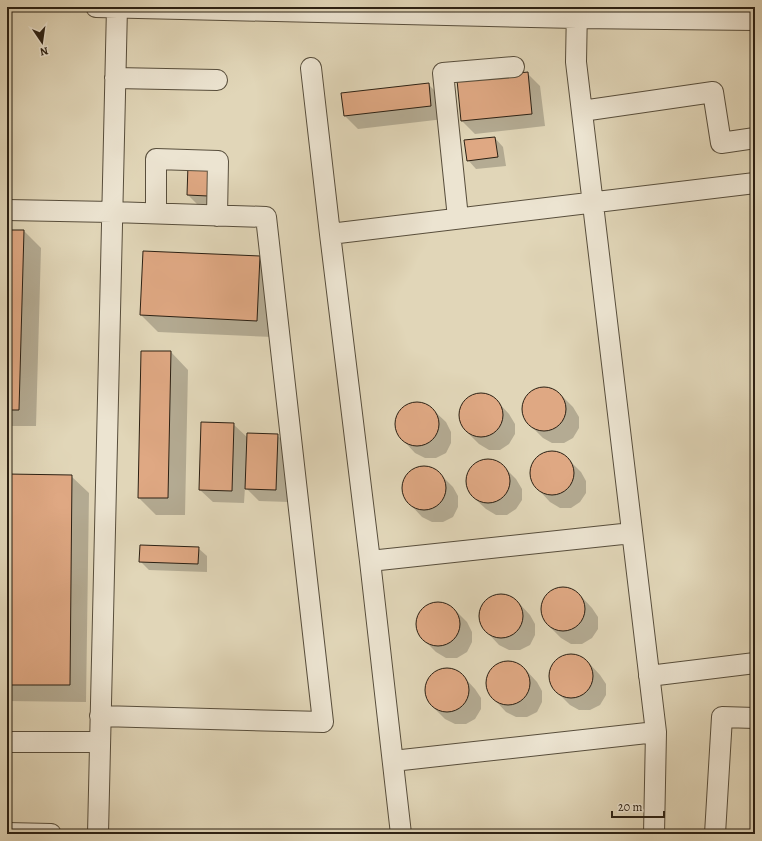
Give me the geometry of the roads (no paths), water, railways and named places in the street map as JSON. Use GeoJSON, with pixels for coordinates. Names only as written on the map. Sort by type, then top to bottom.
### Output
{"type":"FeatureCollection","features":[{"type":"Feature","properties":{"kind":"street"},"geometry":{"type":"LineString","coordinates":[[96,7],[577,13],[755,20]]}},
{"type":"Feature","properties":{"kind":"street"},"geometry":{"type":"LineString","coordinates":[[98,834],[117,7]]}},
{"type":"Feature","properties":{"kind":"street"},"geometry":{"type":"LineString","coordinates":[[577,13],[576,62],[656,732],[654,834]]}},
{"type":"Feature","properties":{"kind":"street"},"geometry":{"type":"LineString","coordinates":[[311,68],[401,834]]}},
{"type":"Feature","properties":{"kind":"street"},"geometry":{"type":"LineString","coordinates":[[458,218],[443,73],[514,68]]}},
{"type":"Feature","properties":{"kind":"street"},"geometry":{"type":"LineString","coordinates":[[115,78],[216,80]]}},
{"type":"Feature","properties":{"kind":"street"},"geometry":{"type":"LineString","coordinates":[[582,111],[713,92],[721,143],[755,138]]}},
{"type":"Feature","properties":{"kind":"street"},"geometry":{"type":"LineString","coordinates":[[156,213],[156,159],[218,160],[217,216]]}},
{"type":"Feature","properties":{"kind":"street"},"geometry":{"type":"LineString","coordinates":[[330,234],[755,182]]}},
{"type":"Feature","properties":{"kind":"street"},"geometry":{"type":"LineString","coordinates":[[7,210],[266,217],[323,722],[100,716]]}},
{"type":"Feature","properties":{"kind":"street"},"geometry":{"type":"LineString","coordinates":[[370,562],[632,533]]}},
{"type":"Feature","properties":{"kind":"street"},"geometry":{"type":"LineString","coordinates":[[649,676],[755,663]]}},
{"type":"Feature","properties":{"kind":"street"},"geometry":{"type":"LineString","coordinates":[[715,834],[722,717],[755,718]]}},
{"type":"Feature","properties":{"kind":"street"},"geometry":{"type":"LineString","coordinates":[[393,761],[656,732]]}},
{"type":"Feature","properties":{"kind":"street"},"geometry":{"type":"LineString","coordinates":[[7,742],[100,742]]}},
{"type":"Feature","properties":{"kind":"street"},"geometry":{"type":"LineString","coordinates":[[7,833],[51,834]]}}]}
